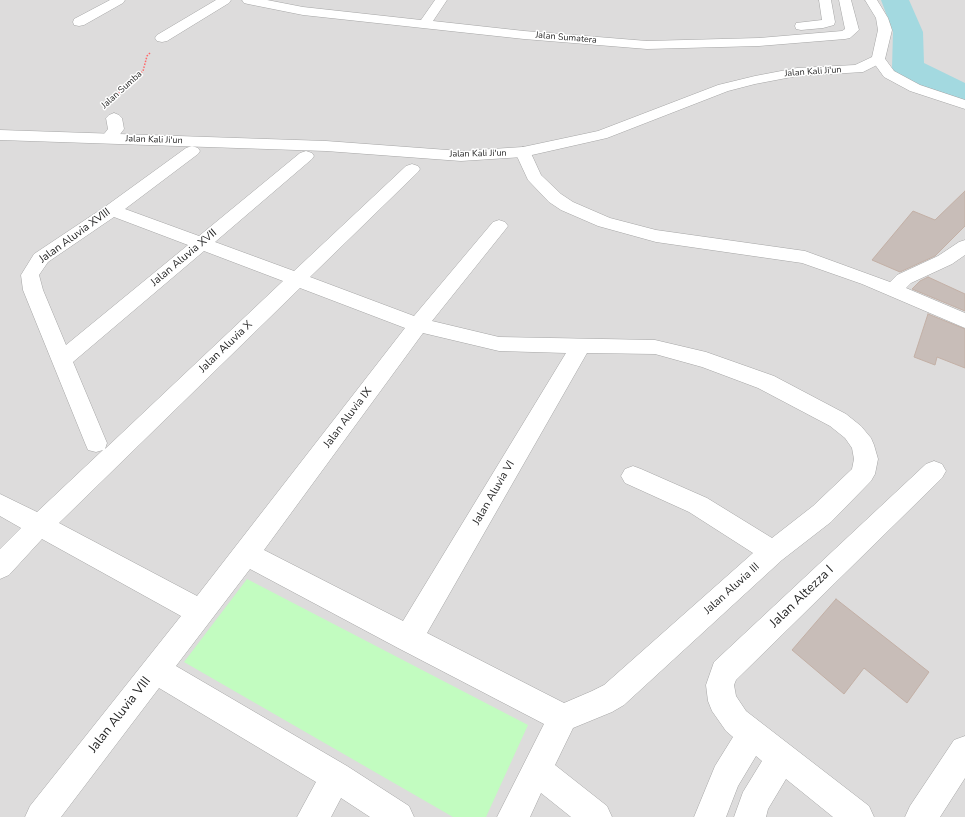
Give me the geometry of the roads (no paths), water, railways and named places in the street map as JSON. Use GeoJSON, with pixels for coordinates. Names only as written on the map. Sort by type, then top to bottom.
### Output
{"type":"FeatureCollection","features":[{"type":"Feature","properties":{"kind":"street"},"geometry":{"type":"LineString","coordinates":[[79,22],[119,0]]}},
{"type":"Feature","properties":{"kind":"street"},"geometry":{"type":"LineString","coordinates":[[162,38],[225,0]]}},
{"type":"Feature","properties":{"kind":"street","name":"Jalan Sumatera"},"geometry":{"type":"LineString","coordinates":[[248,0],[309,5],[427,21],[636,44],[759,42],[849,34],[852,28],[845,0]]}},
{"type":"Feature","properties":{"kind":"street","name":"Jalan Sumatera"},"geometry":{"type":"LineString","coordinates":[[288,0],[309,5]]}},
{"type":"Feature","properties":{"kind":"street"},"geometry":{"type":"LineString","coordinates":[[427,21],[442,0]]}},
{"type":"Feature","properties":{"kind":"street"},"geometry":{"type":"LineString","coordinates":[[792,27],[829,22],[825,0]]}},
{"type":"Feature","properties":{"kind":"street"},"geometry":{"type":"LineString","coordinates":[[871,0],[882,18],[885,30],[878,60],[889,74],[915,88],[965,105]]}},
{"type":"Feature","properties":{"kind":"street","name":"Jalan Sumatera"},"geometry":{"type":"LineString","coordinates":[[427,21],[634,36],[752,30]]}},
{"type":"Feature","properties":{"kind":"street","name":"Jalan Kali Ji'un"},"geometry":{"type":"LineString","coordinates":[[0,135],[326,146],[461,156],[523,152],[602,135],[723,88],[797,72],[858,69],[878,60]]}},
{"type":"Feature","properties":{"kind":"street"},"geometry":{"type":"LineString","coordinates":[[110,138],[116,129],[114,118]]}},
{"type":"Feature","properties":{"kind":"street","name":"Jalan Aluvia XVIII"},"geometry":{"type":"LineString","coordinates":[[96,443],[33,290],[30,276],[41,258],[112,210],[192,151]]}},
{"type":"Feature","properties":{"kind":"street"},"geometry":{"type":"LineString","coordinates":[[523,152],[534,177],[555,198],[567,206],[604,222],[656,236],[805,257],[893,290],[965,321]]}},
{"type":"Feature","properties":{"kind":"street","name":"Jalan Aluvia XVII"},"geometry":{"type":"LineString","coordinates":[[62,360],[306,156]]}},
{"type":"Feature","properties":{"kind":"street","name":"Jalan Aluvia X"},"geometry":{"type":"LineString","coordinates":[[0,567],[40,526],[412,169]]}},
{"type":"Feature","properties":{"kind":"street","name":"Jalan Aluvia III"},"geometry":{"type":"LineString","coordinates":[[112,210],[418,325],[499,344],[580,347],[655,347],[706,360],[766,382],[838,420],[853,432],[863,445],[866,459],[863,474],[822,514],[773,552],[610,698],[563,718]]}},
{"type":"Feature","properties":{"kind":"street","name":"Jalan Aluvia IX"},"geometry":{"type":"LineString","coordinates":[[200,612],[246,554],[418,325],[499,226]]}},
{"type":"Feature","properties":{"kind":"street"},"geometry":{"type":"LineString","coordinates":[[893,290],[904,279],[945,260],[965,246]]}},
{"type":"Feature","properties":{"kind":"street","name":"Jalan Aluvia VI"},"geometry":{"type":"LineString","coordinates":[[408,639],[580,347]]}},
{"type":"Feature","properties":{"kind":"street","name":"Jalan Altezza I"},"geometry":{"type":"LineString","coordinates":[[858,817],[736,721],[722,701],[720,685],[724,672],[934,471]]}},
{"type":"Feature","properties":{"kind":"street"},"geometry":{"type":"LineString","coordinates":[[633,476],[698,505],[773,552]]}},
{"type":"Feature","properties":{"kind":"street"},"geometry":{"type":"LineString","coordinates":[[0,504],[200,612]]}},
{"type":"Feature","properties":{"kind":"street"},"geometry":{"type":"LineString","coordinates":[[246,554],[563,718],[537,770],[518,815]]}},
{"type":"Feature","properties":{"kind":"street","name":"Jalan Aluvia VIII"},"geometry":{"type":"LineString","coordinates":[[41,817],[200,612]]}},
{"type":"Feature","properties":{"kind":"street"},"geometry":{"type":"LineString","coordinates":[[155,670],[336,777],[398,817]]}},
{"type":"Feature","properties":{"kind":"street"},"geometry":{"type":"LineString","coordinates":[[710,817],[726,777],[752,734]]}},
{"type":"Feature","properties":{"kind":"street"},"geometry":{"type":"LineString","coordinates":[[921,817],[965,751]]}},
{"type":"Feature","properties":{"kind":"street"},"geometry":{"type":"LineString","coordinates":[[750,817],[754,803],[782,758]]}},
{"type":"Feature","properties":{"kind":"street"},"geometry":{"type":"LineString","coordinates":[[537,770],[596,817]]}},
{"type":"Feature","properties":{"kind":"street"},"geometry":{"type":"LineString","coordinates":[[313,817],[336,777]]}},
{"type":"Feature","properties":{"kind":"waterway"},"geometry":{"type":"LineString","coordinates":[[895,0],[908,32],[908,68],[965,96]]}}]}
